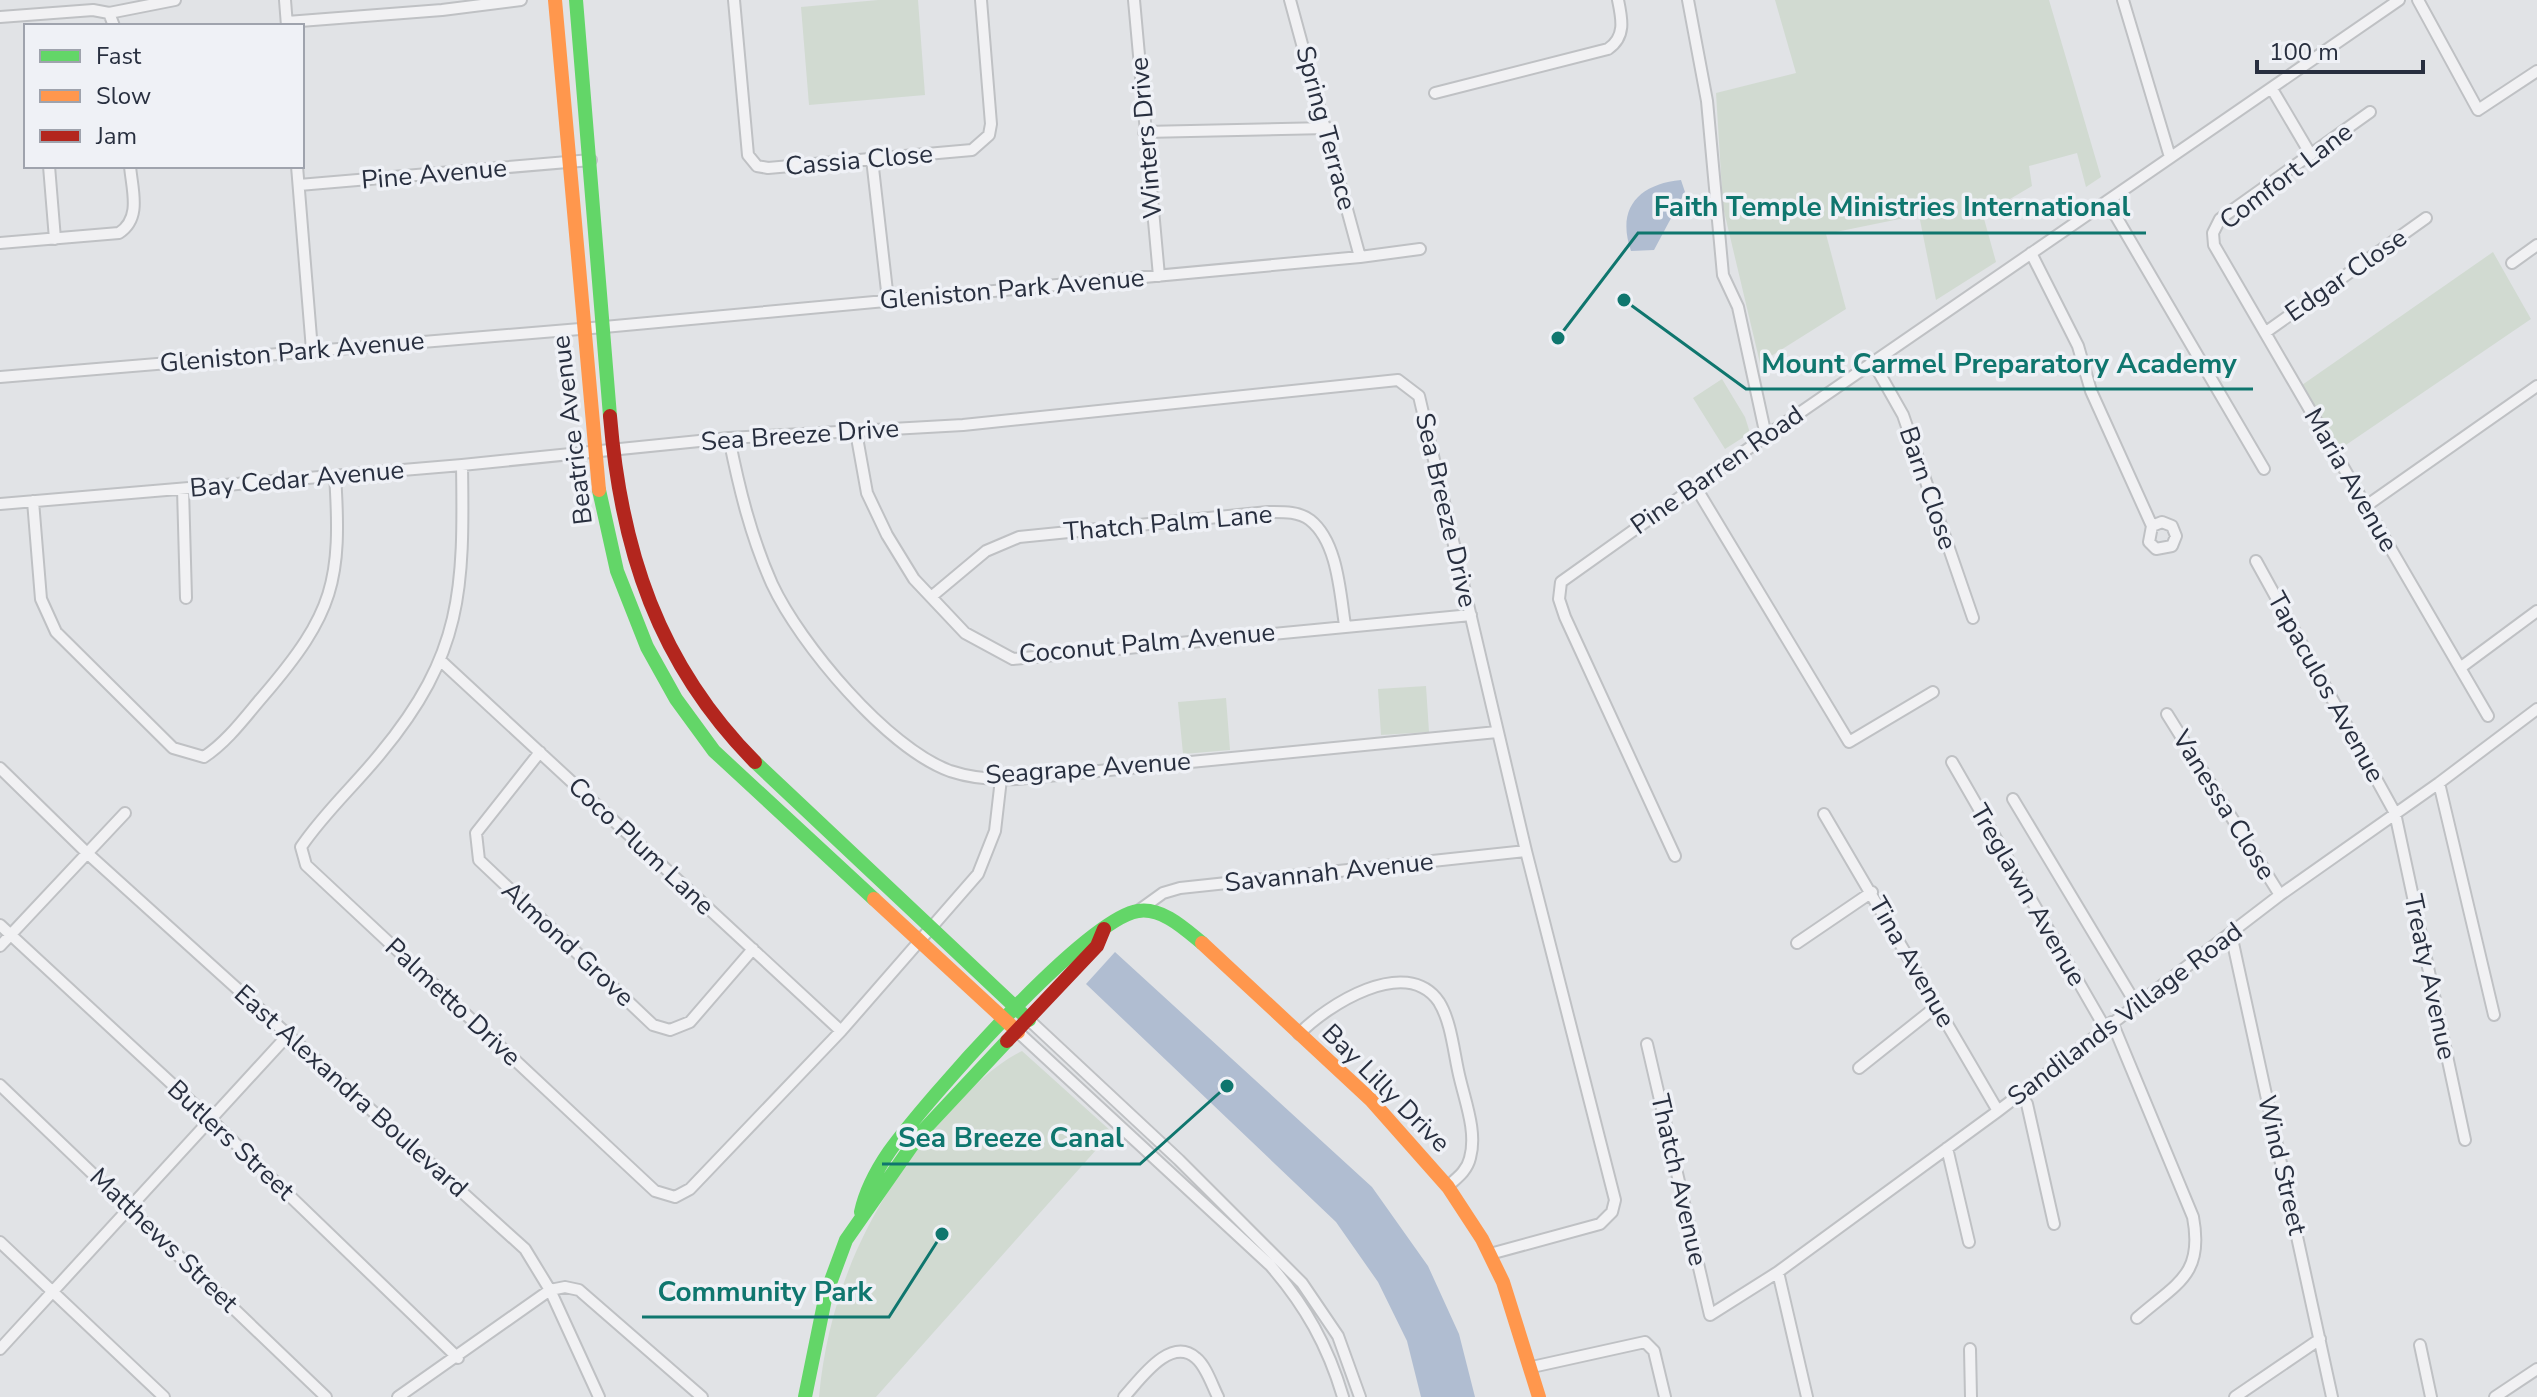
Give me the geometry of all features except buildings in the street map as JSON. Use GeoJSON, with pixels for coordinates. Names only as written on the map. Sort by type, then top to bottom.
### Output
{"type":"FeatureCollection","features":[{"type":"Feature","properties":{"kind":"main road","name":"Beatrice Avenue"},"geometry":{"type":"LineString","coordinates":[[555,0],[599,494],[617,571],[647,647],[676,699],[738,776],[1018,1032]]}},
{"type":"Feature","properties":{"kind":"main road","name":"Beatrice Avenue"},"geometry":{"type":"LineString","coordinates":[[576,0],[613,450],[624,521],[638,577],[680,669],[739,748],[1029,1020]]}},
{"type":"Feature","properties":{"kind":"main road"},"geometry":{"type":"LineString","coordinates":[[805,1397],[813,1340],[824,1303],[872,1181],[910,1126],[1005,1021],[1088,937],[1104,929],[1117,917],[1138,911]]}},
{"type":"Feature","properties":{"kind":"main road","name":"Bay Lilly Drive"},"geometry":{"type":"LineString","coordinates":[[1138,911],[1161,915],[1184,930],[1299,1034],[1406,1138],[1448,1186],[1490,1254],[1532,1367],[1539,1397]]}},
{"type":"Feature","properties":{"kind":"main road"},"geometry":{"type":"LineString","coordinates":[[861,1212],[871,1205],[920,1134],[1097,946],[1104,929]]}},
{"type":"Feature","properties":{"kind":"street"},"geometry":{"type":"LineString","coordinates":[[0,17],[93,10],[109,13],[175,0]]}},
{"type":"Feature","properties":{"kind":"street"},"geometry":{"type":"LineString","coordinates":[[285,0],[287,24],[521,0]]}},
{"type":"Feature","properties":{"kind":"street","name":"Cassia Close"},"geometry":{"type":"LineString","coordinates":[[734,0],[745,138],[752,162],[768,168],[972,150],[989,135],[991,124],[981,0]]}},
{"type":"Feature","properties":{"kind":"street","name":"Winters Drive"},"geometry":{"type":"LineString","coordinates":[[1134,0],[1159,276]]}},
{"type":"Feature","properties":{"kind":"street","name":"Spring Terrace"},"geometry":{"type":"LineString","coordinates":[[1290,0],[1328,128],[1360,257]]}},
{"type":"Feature","properties":{"kind":"street"},"geometry":{"type":"LineString","coordinates":[[1435,93],[1608,49],[1615,44],[1623,22],[1618,0]]}},
{"type":"Feature","properties":{"kind":"street"},"geometry":{"type":"LineString","coordinates":[[1688,0],[1707,101],[1723,275],[1738,307],[1766,436]]}},
{"type":"Feature","properties":{"kind":"street"},"geometry":{"type":"LineString","coordinates":[[2123,0],[2170,157]]}},
{"type":"Feature","properties":{"kind":"street","name":"Pine Barren Road"},"geometry":{"type":"LineString","coordinates":[[1675,856],[1559,599],[1561,582],[1576,568],[1766,436],[2399,0]]}},
{"type":"Feature","properties":{"kind":"street"},"geometry":{"type":"LineString","coordinates":[[2418,0],[2478,110],[2537,71]]}},
{"type":"Feature","properties":{"kind":"street"},"geometry":{"type":"LineString","coordinates":[[109,13],[113,24]]}},
{"type":"Feature","properties":{"kind":"street"},"geometry":{"type":"LineString","coordinates":[[37,14],[38,24]]}},
{"type":"Feature","properties":{"kind":"street"},"geometry":{"type":"LineString","coordinates":[[2272,89],[2311,155]]}},
{"type":"Feature","properties":{"kind":"street","name":"Comfort Lane"},"geometry":{"type":"LineString","coordinates":[[2214,245],[2213,233],[2220,219],[2370,112]]}},
{"type":"Feature","properties":{"kind":"street"},"geometry":{"type":"LineString","coordinates":[[1144,132],[1328,128]]}},
{"type":"Feature","properties":{"kind":"street"},"geometry":{"type":"LineString","coordinates":[[872,159],[888,300]]}},
{"type":"Feature","properties":{"kind":"street","name":"Pine Avenue"},"geometry":{"type":"LineString","coordinates":[[299,185],[591,160]]}},
{"type":"Feature","properties":{"kind":"street"},"geometry":{"type":"LineString","coordinates":[[49,168],[55,239]]}},
{"type":"Feature","properties":{"kind":"street"},"geometry":{"type":"LineString","coordinates":[[0,243],[119,233],[128,227],[134,216],[130,168]]}},
{"type":"Feature","properties":{"kind":"street"},"geometry":{"type":"LineString","coordinates":[[297,168],[312,350]]}},
{"type":"Feature","properties":{"kind":"street"},"geometry":{"type":"LineString","coordinates":[[2107,201],[2264,469]]}},
{"type":"Feature","properties":{"kind":"street","name":"Edgar Close"},"geometry":{"type":"LineString","coordinates":[[2266,332],[2426,218]]}},
{"type":"Feature","properties":{"kind":"street","name":"Maria Avenue"},"geometry":{"type":"LineString","coordinates":[[2214,245],[2488,716]]}},
{"type":"Feature","properties":{"kind":"street"},"geometry":{"type":"LineString","coordinates":[[2512,263],[2537,245]]}},
{"type":"Feature","properties":{"kind":"street","name":"Gleniston Park Avenue"},"geometry":{"type":"LineString","coordinates":[[0,377],[583,329],[1420,249]]}},
{"type":"Feature","properties":{"kind":"street"},"geometry":{"type":"LineString","coordinates":[[2031,253],[2078,346],[2091,391],[2152,526]]}},
{"type":"Feature","properties":{"kind":"street","name":"Barn Close"},"geometry":{"type":"LineString","coordinates":[[1873,362],[1903,415],[1973,618]]}},
{"type":"Feature","properties":{"kind":"street","name":"Sea Breeze Drive"},"geometry":{"type":"LineString","coordinates":[[594,451],[729,438],[963,425],[1398,380],[1419,396],[1497,732],[1615,1204],[1607,1219],[1596,1226],[1490,1254]]}},
{"type":"Feature","properties":{"kind":"street"},"geometry":{"type":"LineString","coordinates":[[2366,506],[2537,386]]}},
{"type":"Feature","properties":{"kind":"street","name":"Coconut Palm Avenue"},"geometry":{"type":"LineString","coordinates":[[856,432],[867,493],[887,535],[914,579],[965,633],[1013,659],[1471,615]]}},
{"type":"Feature","properties":{"kind":"street","name":"Seagrape Avenue"},"geometry":{"type":"LineString","coordinates":[[729,438],[758,551],[789,618],[860,705],[918,752],[952,771],[1001,779],[1497,732]]}},
{"type":"Feature","properties":{"kind":"street","name":"Bay Cedar Avenue"},"geometry":{"type":"LineString","coordinates":[[0,504],[594,451]]}},
{"type":"Feature","properties":{"kind":"street","name":"Palmetto Drive"},"geometry":{"type":"LineString","coordinates":[[462,465],[464,557],[453,624],[441,661],[408,719],[354,785],[319,820],[301,847],[306,865],[655,1191],[675,1197],[690,1189],[841,1031],[932,928],[984,864],[995,831],[1001,779]]}},
{"type":"Feature","properties":{"kind":"street"},"geometry":{"type":"LineString","coordinates":[[33,501],[41,599],[56,632],[173,748],[204,757],[226,738],[297,656],[324,609],[338,558],[335,475]]}},
{"type":"Feature","properties":{"kind":"street"},"geometry":{"type":"LineString","coordinates":[[1695,486],[1849,742],[1933,692]]}},
{"type":"Feature","properties":{"kind":"street"},"geometry":{"type":"LineString","coordinates":[[183,489],[186,598]]}},
{"type":"Feature","properties":{"kind":"street","name":"Thatch Palm Lane"},"geometry":{"type":"LineString","coordinates":[[931,597],[986,551],[1019,537],[1293,512],[1310,520],[1321,533],[1337,575],[1345,625]]}},
{"type":"Feature","properties":{"kind":"street","name":"Tapaculos Avenue"},"geometry":{"type":"LineString","coordinates":[[2256,561],[2395,813]]}},
{"type":"Feature","properties":{"kind":"street"},"geometry":{"type":"LineString","coordinates":[[2460,668],[2537,611]]}},
{"type":"Feature","properties":{"kind":"street","name":"Coco Plum Lane"},"geometry":{"type":"LineString","coordinates":[[441,661],[841,1031]]}},
{"type":"Feature","properties":{"kind":"street","name":"Sandilands Village Road"},"geometry":{"type":"LineString","coordinates":[[1710,1315],[1778,1272],[1998,1111],[2280,895],[2439,783],[2537,709]]}},
{"type":"Feature","properties":{"kind":"street","name":"Vanessa Close"},"geometry":{"type":"LineString","coordinates":[[2167,714],[2280,895]]}},
{"type":"Feature","properties":{"kind":"street","name":"Almond Grove"},"geometry":{"type":"LineString","coordinates":[[540,752],[476,833],[479,860],[653,1025],[670,1030],[690,1022],[753,949]]}},
{"type":"Feature","properties":{"kind":"street","name":"Treglawn Avenue"},"geometry":{"type":"LineString","coordinates":[[1952,762],[2108,1025],[2193,1217],[2198,1244],[2196,1257],[2185,1277],[2137,1318]]}},
{"type":"Feature","properties":{"kind":"street","name":"East Alexandra Boulevard"},"geometry":{"type":"LineString","coordinates":[[0,768],[87,853],[525,1249],[550,1290],[596,1396]]}},
{"type":"Feature","properties":{"kind":"street"},"geometry":{"type":"LineString","coordinates":[[2439,783],[2494,1015]]}},
{"type":"Feature","properties":{"kind":"street"},"geometry":{"type":"LineString","coordinates":[[2013,799],[2136,1004]]}},
{"type":"Feature","properties":{"kind":"street"},"geometry":{"type":"LineString","coordinates":[[0,946],[125,813]]}},
{"type":"Feature","properties":{"kind":"street","name":"Treaty Avenue"},"geometry":{"type":"LineString","coordinates":[[2395,813],[2465,1140]]}},
{"type":"Feature","properties":{"kind":"street","name":"Tina Avenue"},"geometry":{"type":"LineString","coordinates":[[1824,814],[1998,1111]]}},
{"type":"Feature","properties":{"kind":"street","name":"Savannah Avenue"},"geometry":{"type":"LineString","coordinates":[[1138,911],[1163,893],[1180,888],[1526,851]]}},
{"type":"Feature","properties":{"kind":"street"},"geometry":{"type":"LineString","coordinates":[[1797,943],[1872,892]]}},
{"type":"Feature","properties":{"kind":"street","name":"Butlers Street"},"geometry":{"type":"LineString","coordinates":[[0,925],[211,1120],[458,1358]]}},
{"type":"Feature","properties":{"kind":"street","name":"Wind Street"},"geometry":{"type":"LineString","coordinates":[[2231,934],[2332,1397]]}},
{"type":"Feature","properties":{"kind":"street"},"geometry":{"type":"LineString","coordinates":[[1299,1034],[1331,1005],[1370,988],[1403,985],[1423,990],[1435,998],[1446,1020],[1472,1139],[1466,1168],[1448,1186]]}},
{"type":"Feature","properties":{"kind":"street"},"geometry":{"type":"LineString","coordinates":[[1859,1068],[1937,1006]]}},
{"type":"Feature","properties":{"kind":"street"},"geometry":{"type":"LineString","coordinates":[[1029,1020],[1179,1160],[1302,1283],[1338,1336],[1360,1397]]}},
{"type":"Feature","properties":{"kind":"street"},"geometry":{"type":"LineString","coordinates":[[1018,1032],[1270,1265],[1298,1297],[1330,1354],[1343,1397]]}},
{"type":"Feature","properties":{"kind":"street"},"geometry":{"type":"LineString","coordinates":[[0,1349],[289,1034]]}},
{"type":"Feature","properties":{"kind":"street","name":"Thatch Avenue"},"geometry":{"type":"LineString","coordinates":[[1647,1044],[1710,1315]]}},
{"type":"Feature","properties":{"kind":"street","name":"Matthews Street"},"geometry":{"type":"LineString","coordinates":[[0,1085],[131,1207],[326,1397]]}},
{"type":"Feature","properties":{"kind":"street"},"geometry":{"type":"LineString","coordinates":[[2020,1093],[2027,1104],[2054,1224]]}},
{"type":"Feature","properties":{"kind":"street"},"geometry":{"type":"LineString","coordinates":[[1947,1148],[1969,1242]]}},
{"type":"Feature","properties":{"kind":"street"},"geometry":{"type":"LineString","coordinates":[[0,1242],[164,1397]]}},
{"type":"Feature","properties":{"kind":"street"},"geometry":{"type":"LineString","coordinates":[[1778,1272],[1807,1397]]}},
{"type":"Feature","properties":{"kind":"street"},"geometry":{"type":"LineString","coordinates":[[398,1397],[458,1358],[550,1290],[565,1287],[579,1290],[702,1397]]}},
{"type":"Feature","properties":{"kind":"street"},"geometry":{"type":"LineString","coordinates":[[2235,1397],[2320,1339]]}},
{"type":"Feature","properties":{"kind":"street"},"geometry":{"type":"LineString","coordinates":[[1532,1367],[1645,1342],[1654,1351],[1665,1397]]}},
{"type":"Feature","properties":{"kind":"street"},"geometry":{"type":"LineString","coordinates":[[2420,1345],[2431,1397]]}},
{"type":"Feature","properties":{"kind":"street"},"geometry":{"type":"LineString","coordinates":[[1970,1349],[1971,1397]]}},
{"type":"Feature","properties":{"kind":"street"},"geometry":{"type":"LineString","coordinates":[[1124,1397],[1158,1360],[1185,1353],[1199,1360],[1218,1397]]}},
{"type":"Feature","properties":{"kind":"street"},"geometry":{"type":"LineString","coordinates":[[2495,1397],[2512,1392],[2537,1369]]}},
{"type":"Feature","properties":{"kind":"shaded area"},"geometry":{"type":"Polygon","coordinates":[[[918,0],[925,95],[809,105],[801,7],[918,0]]]}},
{"type":"Feature","properties":{"kind":"shaded area"},"geometry":{"type":"Polygon","coordinates":[[[1775,0],[2049,0],[2101,177],[2086,187],[2077,153],[2029,166],[2032,186],[1983,215],[1996,262],[1936,300],[1919,215],[1826,234],[1846,309],[1760,363],[1723,207],[1716,93],[1796,73],[1775,0]]]}},
{"type":"Feature","properties":{"kind":"shaded area"},"geometry":{"type":"Polygon","coordinates":[[[2493,252],[2531,319],[2340,449],[2302,385],[2493,252]]]}},
{"type":"Feature","properties":{"kind":"shaded area"},"geometry":{"type":"Polygon","coordinates":[[[1722,379],[1745,417],[1750,433],[1725,449],[1693,398],[1722,379]]]}},
{"type":"Feature","properties":{"kind":"shaded area"},"geometry":{"type":"Polygon","coordinates":[[[1426,686],[1429,732],[1381,735],[1378,689],[1426,686]]]}},
{"type":"Feature","properties":{"kind":"shaded area"},"geometry":{"type":"Polygon","coordinates":[[[1226,698],[1230,750],[1183,754],[1178,702],[1226,698]]]}},
{"type":"Feature","properties":{"kind":"shaded area"},"geometry":{"type":"Polygon","coordinates":[[[1022,1051],[1112,1132],[876,1397],[819,1397],[824,1356],[845,1278],[879,1206],[925,1140],[952,1109],[993,1070],[1022,1051]]]}},
{"type":"Feature","properties":{"kind":"water"},"geometry":{"type":"Polygon","coordinates":[[[1681,180],[1685,192],[1654,250],[1631,251],[1627,222],[1635,201],[1653,187],[1681,180]]]}},
{"type":"Feature","properties":{"kind":"water"},"geometry":{"type":"Polygon","coordinates":[[[1115,952],[1372,1187],[1428,1266],[1459,1334],[1475,1397],[1421,1397],[1407,1341],[1378,1282],[1336,1222],[1086,984],[1115,952]]]}},
{"type":"Feature","properties":{"kind":"traffic: fast"},"geometry":{"type":"LineString","coordinates":[[576,0],[610,416]]}},
{"type":"Feature","properties":{"kind":"traffic: fast"},"geometry":{"type":"LineString","coordinates":[[599,490],[617,571],[647,647],[676,699],[714,751],[874,899]]}},
{"type":"Feature","properties":{"kind":"traffic: fast"},"geometry":{"type":"LineString","coordinates":[[755,762],[1029,1020]]}},
{"type":"Feature","properties":{"kind":"traffic: fast"},"geometry":{"type":"LineString","coordinates":[[861,1212],[876,1173],[889,1152],[935,1095],[1007,1016],[1082,945],[1114,922],[1138,911],[1156,912],[1173,920],[1202,943]]}},
{"type":"Feature","properties":{"kind":"traffic: fast"},"geometry":{"type":"LineString","coordinates":[[805,1397],[826,1294],[846,1240],[920,1134],[1007,1041]]}},
{"type":"Feature","properties":{"kind":"traffic: slow"},"geometry":{"type":"LineString","coordinates":[[555,0],[599,490]]}},
{"type":"Feature","properties":{"kind":"traffic: slow"},"geometry":{"type":"LineString","coordinates":[[874,899],[1018,1032]]}},
{"type":"Feature","properties":{"kind":"traffic: slow"},"geometry":{"type":"LineString","coordinates":[[1202,943],[1371,1100],[1448,1187],[1482,1239],[1503,1282],[1539,1397]]}},
{"type":"Feature","properties":{"kind":"traffic: jam"},"geometry":{"type":"LineString","coordinates":[[610,416],[624,513],[650,602],[669,645],[693,685],[721,724],[755,762]]}},
{"type":"Feature","properties":{"kind":"traffic: jam"},"geometry":{"type":"LineString","coordinates":[[1007,1041],[1097,946],[1104,929]]}},
{"type":"Feature","properties":{"kind":"place","name":"Mount Carmel Preparatory Academy"},"geometry":{"type":"Point","coordinates":[1624,300]}},
{"type":"Feature","properties":{"kind":"place","name":"Faith Temple Ministries International"},"geometry":{"type":"Point","coordinates":[1558,338]}},
{"type":"Feature","properties":{"kind":"place","name":"Sea Breeze Canal"},"geometry":{"type":"Point","coordinates":[1227,1086]}},
{"type":"Feature","properties":{"kind":"place","name":"Community Park"},"geometry":{"type":"Point","coordinates":[942,1234]}}]}
